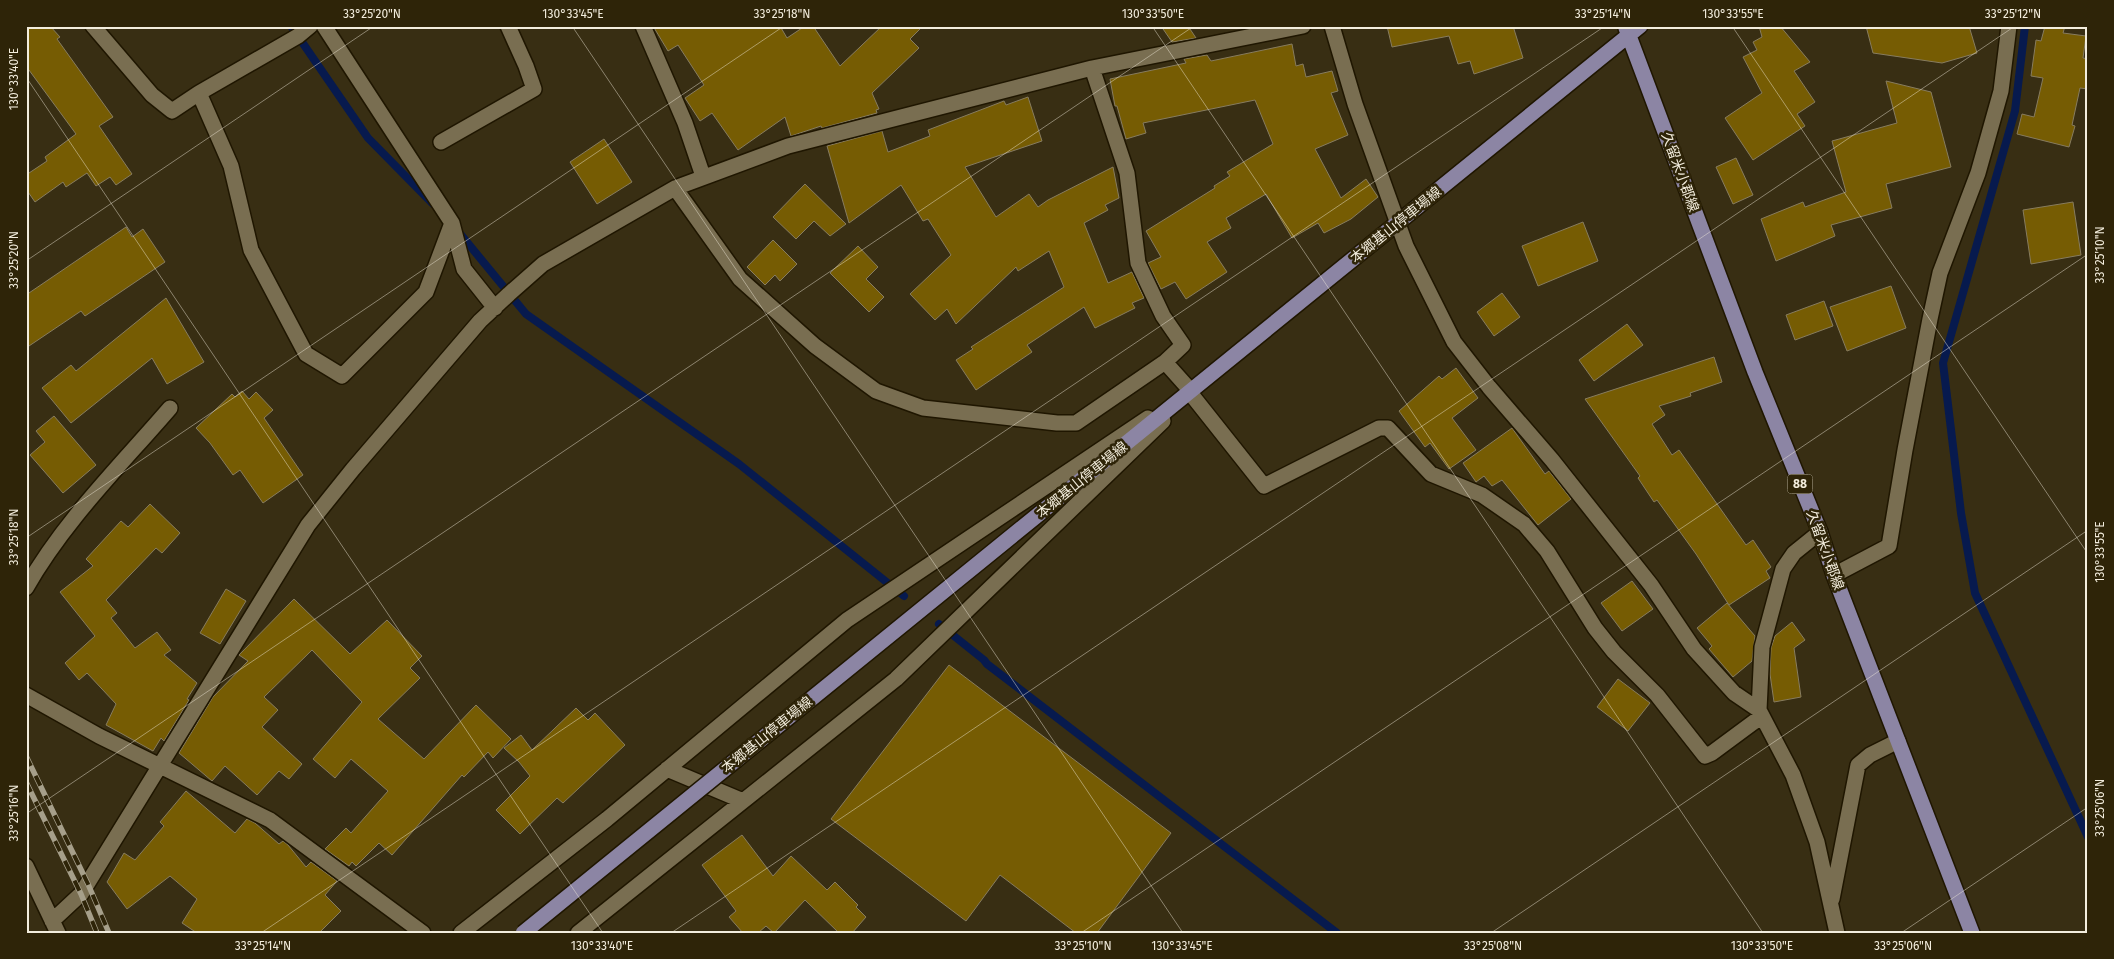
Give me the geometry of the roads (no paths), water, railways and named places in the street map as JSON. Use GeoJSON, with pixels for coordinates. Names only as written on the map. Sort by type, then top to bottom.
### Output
{"type":"FeatureCollection","features":[{"type":"Feature","properties":{"kind":"main road","name":"本郷基山停車場線"},"geometry":{"type":"LineString","coordinates":[[523,933],[1206,380],[1632,29]]}},
{"type":"Feature","properties":{"kind":"main road","name":"久留米小郡線"},"geometry":{"type":"LineString","coordinates":[[1632,29],[1755,372],[1820,532],[1834,575],[1972,933]]}},
{"type":"Feature","properties":{"kind":"street"},"geometry":{"type":"LineString","coordinates":[[93,26],[152,95],[172,111],[199,93],[298,36],[310,26]]}},
{"type":"Feature","properties":{"kind":"street"},"geometry":{"type":"LineString","coordinates":[[324,26],[412,159],[452,224],[464,269],[495,308]]}},
{"type":"Feature","properties":{"kind":"street"},"geometry":{"type":"LineString","coordinates":[[440,142],[534,89],[508,26]]}},
{"type":"Feature","properties":{"kind":"street"},"geometry":{"type":"LineString","coordinates":[[643,26],[685,123],[703,176]]}},
{"type":"Feature","properties":{"kind":"street"},"geometry":{"type":"LineString","coordinates":[[26,866],[55,927],[81,894],[308,525],[353,469],[480,321],[542,264],[675,188],[788,146],[1092,68],[1303,26]]}},
{"type":"Feature","properties":{"kind":"street"},"geometry":{"type":"LineString","coordinates":[[1332,26],[1355,104],[1406,246],[1454,342],[1552,460],[1651,585],[1694,649],[1734,693],[1761,713],[1793,775],[1817,842],[1837,933]]}},
{"type":"Feature","properties":{"kind":"street"},"geometry":{"type":"LineString","coordinates":[[1834,575],[1889,546],[1905,450],[1938,282],[1978,173],[2001,91],[2009,26]]}},
{"type":"Feature","properties":{"kind":"street"},"geometry":{"type":"LineString","coordinates":[[675,188],[740,279],[814,346],[876,390],[923,408],[1057,423],[1076,423],[1165,362],[1183,345],[1163,316],[1138,263],[1127,173],[1092,68]]}},
{"type":"Feature","properties":{"kind":"street"},"geometry":{"type":"LineString","coordinates":[[199,93],[231,166],[251,250],[306,354],[342,376],[426,292],[452,224]]}},
{"type":"Feature","properties":{"kind":"street"},"geometry":{"type":"LineString","coordinates":[[1165,362],[1264,486],[1379,428],[1388,428],[1431,474],[1482,495],[1524,524],[1546,551],[1595,628],[1614,652],[1657,695],[1705,756],[1712,753],[1761,713],[1762,647],[1782,569],[1794,553],[1820,532]]}},
{"type":"Feature","properties":{"kind":"street"},"geometry":{"type":"LineString","coordinates":[[461,933],[607,819],[847,620],[1206,380]]}},
{"type":"Feature","properties":{"kind":"street"},"geometry":{"type":"LineString","coordinates":[[578,933],[896,679],[1190,392]]}},
{"type":"Feature","properties":{"kind":"street"},"geometry":{"type":"LineString","coordinates":[[26,588],[40,564],[101,485],[170,408]]}},
{"type":"Feature","properties":{"kind":"street"},"geometry":{"type":"LineString","coordinates":[[26,695],[160,768],[270,820],[422,933]]}},
{"type":"Feature","properties":{"kind":"street"},"geometry":{"type":"LineString","coordinates":[[1831,902],[1858,765],[1870,755],[1898,741]]}},
{"type":"Feature","properties":{"kind":"street"},"geometry":{"type":"LineString","coordinates":[[667,769],[743,801]]}},
{"type":"Feature","properties":{"kind":"waterway"},"geometry":{"type":"LineString","coordinates":[[291,26],[368,138],[433,204]]}},
{"type":"Feature","properties":{"kind":"waterway"},"geometry":{"type":"LineString","coordinates":[[2025,26],[2015,111],[1943,363],[1961,513],[1975,593],[2088,837]]}},
{"type":"Feature","properties":{"kind":"waterway"},"geometry":{"type":"LineString","coordinates":[[457,230],[526,314],[739,464],[904,596]]}},
{"type":"Feature","properties":{"kind":"waterway"},"geometry":{"type":"LineString","coordinates":[[939,624],[987,664],[1337,933]]}},
{"type":"Feature","properties":{"kind":"railway"},"geometry":{"type":"LineString","coordinates":[[26,756],[88,884],[109,933]]}},
{"type":"Feature","properties":{"kind":"railway"},"geometry":{"type":"LineString","coordinates":[[26,782],[81,894],[97,933]]}}]}
